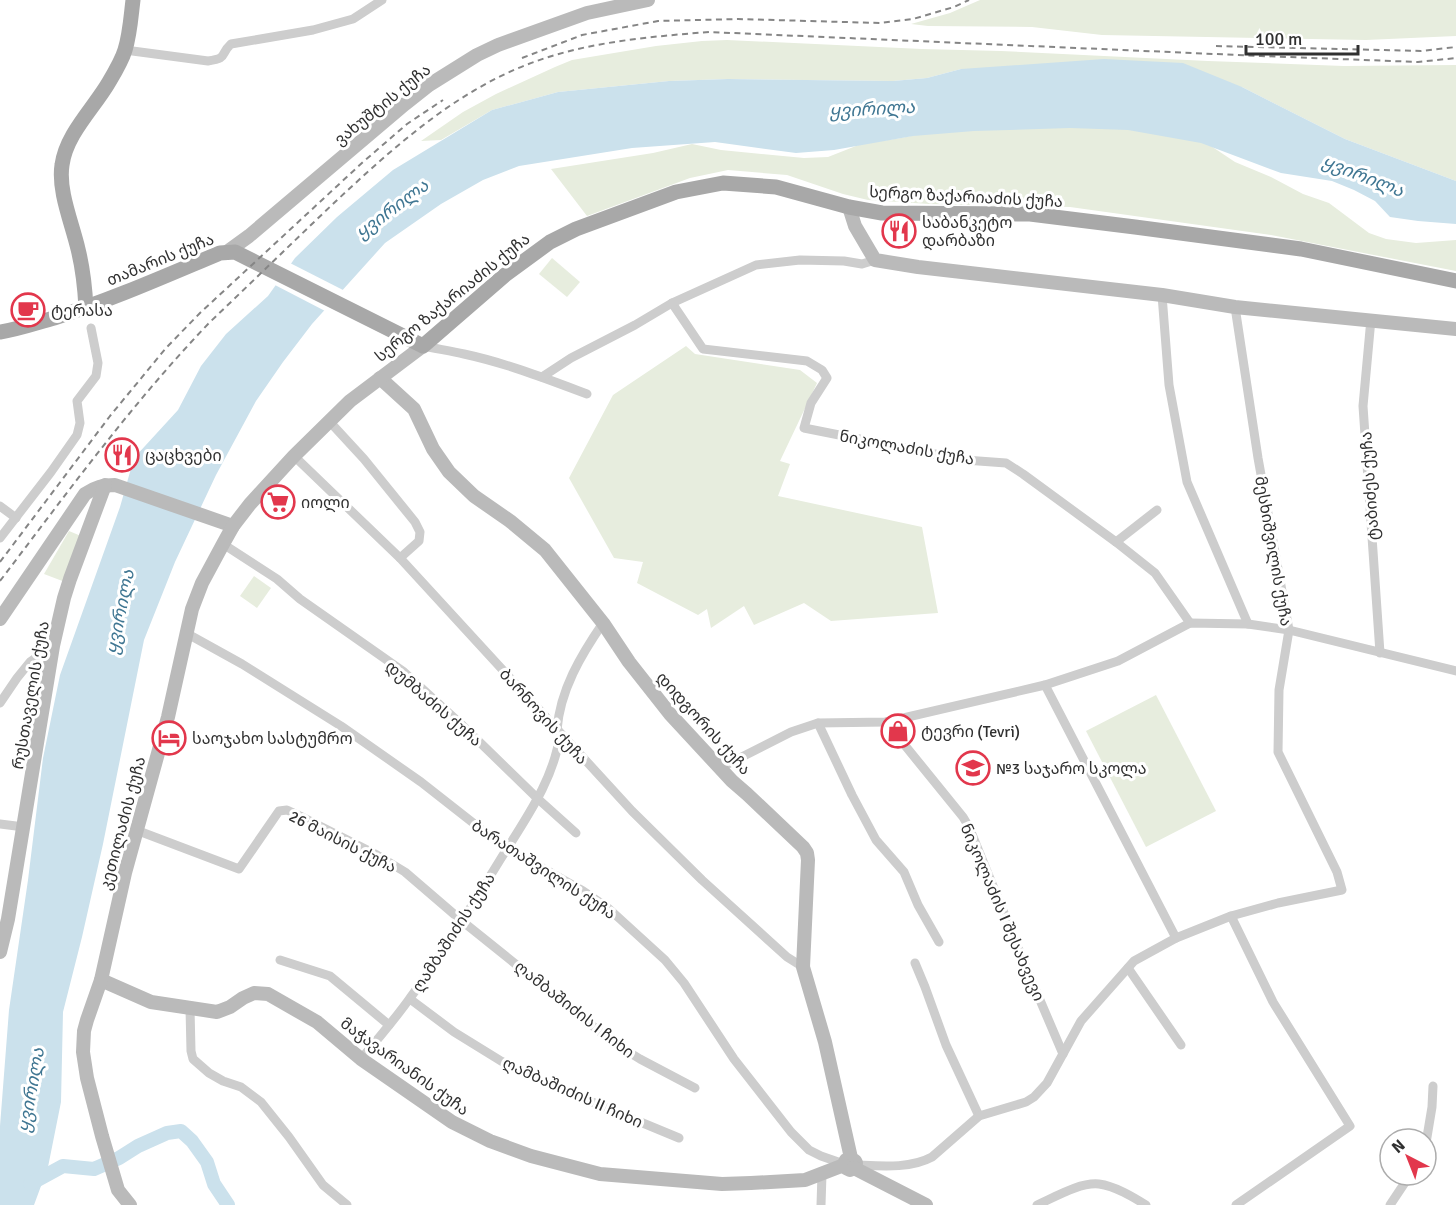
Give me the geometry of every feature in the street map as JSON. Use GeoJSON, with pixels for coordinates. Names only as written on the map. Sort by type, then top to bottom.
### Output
{"type":"FeatureCollection","features":[{"type":"Feature","properties":{"kind":"main road"},"geometry":{"type":"LineString","coordinates":[[86,308],[79,250],[63,189],[62,163],[65,151],[80,123],[109,83],[125,50],[133,0]]}},
{"type":"Feature","properties":{"kind":"main road","name":"სერგო ზაქარიაძის ქუჩა"},"geometry":{"type":"LineString","coordinates":[[418,344],[550,242],[576,229],[676,192],[723,183],[777,187],[849,207],[882,213],[1030,214],[1135,226],[1301,249],[1456,281]]}},
{"type":"Feature","properties":{"kind":"main road","name":"თამარის ქუჩა"},"geometry":{"type":"LineString","coordinates":[[0,332],[14,330],[86,308],[220,253],[231,252],[418,344]]}},
{"type":"Feature","properties":{"kind":"street"},"geometry":{"type":"LineString","coordinates":[[125,50],[208,61],[224,56],[231,44],[313,30],[353,19],[382,0]]}},
{"type":"Feature","properties":{"kind":"street","name":"ვახუშტის ქუჩა"},"geometry":{"type":"LineString","coordinates":[[231,252],[421,91],[477,56],[498,45],[587,13],[648,0]]}},
{"type":"Feature","properties":{"kind":"street"},"geometry":{"type":"LineString","coordinates":[[849,207],[855,226],[875,260]]}},
{"type":"Feature","properties":{"kind":"street"},"geometry":{"type":"LineString","coordinates":[[542,377],[571,357],[635,325],[672,303],[756,265],[800,260],[844,261],[862,264],[875,260],[1162,295],[1235,307],[1456,329]]}},
{"type":"Feature","properties":{"kind":"street"},"geometry":{"type":"LineString","coordinates":[[1162,295],[1169,386],[1187,482],[1248,624]]}},
{"type":"Feature","properties":{"kind":"street","name":"ნიკოლაძის ქუჩა"},"geometry":{"type":"LineString","coordinates":[[672,303],[703,349],[807,362],[822,370],[827,378],[811,403],[804,428],[965,460],[1006,463],[1155,573],[1190,623]]}},
{"type":"Feature","properties":{"kind":"street","name":"მესხიშვილის ქუჩა"},"geometry":{"type":"LineString","coordinates":[[1231,916],[1278,903],[1342,890],[1337,872],[1278,752],[1279,690],[1289,630],[1258,458],[1235,307]]}},
{"type":"Feature","properties":{"kind":"street","name":"ტაბიძეს ქუჩა"},"geometry":{"type":"LineString","coordinates":[[1371,319],[1363,406],[1380,653]]}},
{"type":"Feature","properties":{"kind":"street"},"geometry":{"type":"LineString","coordinates":[[0,538],[77,435],[80,423],[77,401],[96,376],[98,363],[91,328]]}},
{"type":"Feature","properties":{"kind":"street"},"geometry":{"type":"LineString","coordinates":[[418,344],[465,354],[542,377],[587,394]]}},
{"type":"Feature","properties":{"kind":"street","name":"სერგო ზაქარიაძის ქუჩა"},"geometry":{"type":"LineString","coordinates":[[233,526],[250,504],[329,421],[418,344]]}},
{"type":"Feature","properties":{"kind":"street","name":"დიდგორის ქუჩა"},"geometry":{"type":"LineString","coordinates":[[381,378],[414,409],[434,449],[449,471],[474,496],[510,521],[545,550],[603,623],[628,662],[670,714],[732,781],[789,833],[807,854],[803,967],[825,1042],[850,1164]]}},
{"type":"Feature","properties":{"kind":"street"},"geometry":{"type":"LineString","coordinates":[[329,421],[364,459],[415,522],[420,532],[419,541],[400,558]]}},
{"type":"Feature","properties":{"kind":"street","name":"ბარნოვის ქუჩა"},"geometry":{"type":"LineString","coordinates":[[294,456],[400,558],[632,811],[702,880],[787,957],[803,967]]}},
{"type":"Feature","properties":{"kind":"street"},"geometry":{"type":"LineString","coordinates":[[0,619],[85,494],[93,488],[110,485],[233,526]]}},
{"type":"Feature","properties":{"kind":"street","name":"რუსთაველის ქუჩა"},"geometry":{"type":"LineString","coordinates":[[0,952],[24,827],[53,646],[64,598],[110,485]]}},
{"type":"Feature","properties":{"kind":"street"},"geometry":{"type":"LineString","coordinates":[[0,506],[16,518]]}},
{"type":"Feature","properties":{"kind":"street"},"geometry":{"type":"LineString","coordinates":[[1116,542],[1157,510]]}},
{"type":"Feature","properties":{"kind":"street","name":"კეთილაძის ქუჩა"},"geometry":{"type":"LineString","coordinates":[[130,1205],[118,1190],[102,1136],[87,1078],[83,1052],[84,1031],[101,980],[125,873],[168,717],[192,609],[202,583],[233,526]]}},
{"type":"Feature","properties":{"kind":"street","name":"დუმბაძის ქუჩა"},"geometry":{"type":"LineString","coordinates":[[223,544],[277,579],[300,599],[404,672],[576,833]]}},
{"type":"Feature","properties":{"kind":"street","name":"ღამბაშიძის ქუჩა"},"geometry":{"type":"LineString","coordinates":[[361,1059],[410,999],[462,921],[537,798],[552,768],[558,745],[560,711],[569,679],[603,623]]}},
{"type":"Feature","properties":{"kind":"street"},"geometry":{"type":"LineString","coordinates":[[720,768],[791,732],[818,723],[886,722],[1045,685],[1118,661],[1190,623],[1248,624],[1289,630],[1456,671]]}},
{"type":"Feature","properties":{"kind":"street","name":"ბარათაშვილის ქუჩა"},"geometry":{"type":"LineString","coordinates":[[186,633],[242,664],[341,726],[421,782],[507,848],[583,891],[603,905],[654,950],[684,983],[734,1059],[790,1132],[809,1150],[821,1156],[850,1164],[889,1166],[925,1160],[932,1157],[979,1116]]}},
{"type":"Feature","properties":{"kind":"street"},"geometry":{"type":"LineString","coordinates":[[0,703],[30,662],[53,646]]}},
{"type":"Feature","properties":{"kind":"street"},"geometry":{"type":"LineString","coordinates":[[1045,685],[1176,938]]}},
{"type":"Feature","properties":{"kind":"street","name":"ნიკოლაძის I შესახვევი"},"geometry":{"type":"LineString","coordinates":[[886,722],[969,827],[1064,1054]]}},
{"type":"Feature","properties":{"kind":"street"},"geometry":{"type":"LineString","coordinates":[[818,723],[876,840],[904,872],[918,905],[939,942]]}},
{"type":"Feature","properties":{"kind":"street","name":"26 მაისის ქუჩა"},"geometry":{"type":"LineString","coordinates":[[136,830],[239,869],[279,811],[287,810],[394,865],[462,921]]}},
{"type":"Feature","properties":{"kind":"street"},"geometry":{"type":"LineString","coordinates":[[0,824],[24,827]]}},
{"type":"Feature","properties":{"kind":"street"},"geometry":{"type":"LineString","coordinates":[[915,963],[951,1058],[979,1116],[1026,1102],[1034,1097],[1047,1083],[1081,1021],[1134,961],[1176,938],[1231,916],[1273,1002],[1350,1126],[1236,1205]]}},
{"type":"Feature","properties":{"kind":"street","name":"ღამბაშიძის I ჩიხი"},"geometry":{"type":"LineString","coordinates":[[462,921],[614,1043],[695,1088]]}},
{"type":"Feature","properties":{"kind":"street"},"geometry":{"type":"LineString","coordinates":[[280,960],[330,976],[389,1025]]}},
{"type":"Feature","properties":{"kind":"street"},"geometry":{"type":"LineString","coordinates":[[1128,968],[1181,1045]]}},
{"type":"Feature","properties":{"kind":"street","name":"მაჭავარიანის ქუჩა"},"geometry":{"type":"LineString","coordinates":[[101,980],[150,1002],[217,1012],[231,1007],[254,993],[268,994],[317,1022],[361,1059],[453,1122],[490,1141],[531,1156],[600,1174],[722,1184],[805,1180],[850,1164]]}},
{"type":"Feature","properties":{"kind":"street","name":"ღამბაშიძის II ჩიხი"},"geometry":{"type":"LineString","coordinates":[[410,999],[460,1036],[501,1061],[539,1080],[679,1138]]}},
{"type":"Feature","properties":{"kind":"street"},"geometry":{"type":"LineString","coordinates":[[190,1008],[190,1052],[194,1059],[223,1081],[241,1087],[261,1102],[323,1185],[347,1205]]}},
{"type":"Feature","properties":{"kind":"street"},"geometry":{"type":"LineString","coordinates":[[1429,1127],[1433,1086]]}},
{"type":"Feature","properties":{"kind":"street"},"geometry":{"type":"LineString","coordinates":[[850,1164],[926,1205]]}},
{"type":"Feature","properties":{"kind":"street"},"geometry":{"type":"LineString","coordinates":[[820,1205],[822,1173]]}},
{"type":"Feature","properties":{"kind":"street"},"geometry":{"type":"LineString","coordinates":[[1037,1205],[1066,1192],[1097,1184],[1110,1187],[1146,1205]]}},
{"type":"Feature","properties":{"kind":"street"},"geometry":{"type":"LineString","coordinates":[[1390,1205],[1402,1187]]}},
{"type":"Feature","properties":{"kind":"green space"},"geometry":{"type":"Polygon","coordinates":[[[980,0],[1456,0],[1456,36],[1366,40],[1102,35],[1032,27],[911,24],[950,13],[980,0]]]}},
{"type":"Feature","properties":{"kind":"green space"},"geometry":{"type":"Polygon","coordinates":[[[727,40],[1344,66],[1456,65],[1456,181],[1345,139],[1242,87],[961,69],[927,78],[893,81],[728,79],[669,81],[558,92],[492,110],[441,140],[421,141],[463,112],[496,94],[572,60],[656,46],[727,40]]]}},
{"type":"Feature","properties":{"kind":"green space"},"geometry":{"type":"Polygon","coordinates":[[[1022,110],[1202,140],[1235,162],[1303,194],[1329,203],[1369,233],[1386,239],[1416,243],[1456,240],[1456,271],[1271,235],[1070,207],[929,204],[868,200],[787,175],[728,170],[690,178],[587,216],[551,169],[653,153],[692,144],[721,150],[804,158],[828,157],[861,144],[974,123],[1022,110]]]}},
{"type":"Feature","properties":{"kind":"green space"},"geometry":{"type":"Polygon","coordinates":[[[552,258],[580,282],[567,297],[539,274],[552,258]]]}},
{"type":"Feature","properties":{"kind":"green space"},"geometry":{"type":"Polygon","coordinates":[[[686,346],[695,354],[800,370],[817,383],[780,461],[790,464],[778,496],[922,527],[938,613],[831,621],[804,603],[754,625],[744,606],[711,628],[707,609],[698,615],[637,583],[643,562],[614,558],[569,478],[613,395],[686,346]]]}},
{"type":"Feature","properties":{"kind":"green space"},"geometry":{"type":"Polygon","coordinates":[[[69,531],[81,536],[65,582],[44,574],[69,531]]]}},
{"type":"Feature","properties":{"kind":"green space"},"geometry":{"type":"Polygon","coordinates":[[[254,576],[271,588],[257,608],[240,596],[254,576]]]}},
{"type":"Feature","properties":{"kind":"green space"},"geometry":{"type":"Polygon","coordinates":[[[1156,695],[1216,811],[1146,847],[1086,731],[1156,695]]]}},
{"type":"Feature","properties":{"kind":"water","name":"ყვირილა"},"geometry":{"type":"Polygon","coordinates":[[[1104,59],[1183,63],[1242,87],[1345,139],[1456,181],[1456,224],[1390,217],[1375,201],[1332,181],[1281,173],[1201,143],[1128,130],[1070,128],[974,131],[913,136],[834,150],[796,153],[715,142],[632,148],[519,166],[483,180],[441,204],[385,243],[312,324],[256,401],[216,475],[175,562],[144,640],[103,844],[63,1012],[61,1102],[48,1167],[34,1205],[0,1205],[0,1126],[9,1010],[43,758],[60,675],[120,507],[134,458],[178,410],[201,366],[226,334],[268,296],[295,258],[337,217],[393,170],[492,110],[558,92],[669,81],[728,79],[893,81],[927,78],[961,69],[1104,59]]]}},
{"type":"Feature","properties":{"kind":"pier"},"geometry":{"type":"Polygon","coordinates":[[[288,262],[345,291],[327,312],[273,284],[288,262]]]}},
{"type":"Feature","properties":{"kind":"waterway"},"geometry":{"type":"LineString","coordinates":[[30,1184],[63,1166],[94,1169],[167,1133],[181,1131],[192,1141],[207,1162],[214,1184],[228,1205]]}},
{"type":"Feature","properties":{"kind":"railway"},"geometry":{"type":"LineString","coordinates":[[522,58],[582,35],[658,21],[738,19],[880,23],[913,19],[954,7],[969,0]]}},
{"type":"Feature","properties":{"kind":"railway"},"geometry":{"type":"LineString","coordinates":[[0,581],[127,416],[182,352],[210,322],[335,202],[378,162],[448,107],[499,77],[548,57],[593,46],[709,32],[1418,62],[1456,58]]}},
{"type":"Feature","properties":{"kind":"railway"},"geometry":{"type":"LineString","coordinates":[[1216,46],[1421,51],[1456,47]]}},
{"type":"Feature","properties":{"kind":"railway"},"geometry":{"type":"LineString","coordinates":[[0,562],[110,416],[166,348],[200,313],[363,162],[407,124],[443,100]]}},
{"type":"Feature","properties":{"kind":"place","name":"საბანკეტო დარბაზი"},"geometry":{"type":"Point","coordinates":[899,231]}},
{"type":"Feature","properties":{"kind":"place","name":"ტერასა"},"geometry":{"type":"Point","coordinates":[28,310]}},
{"type":"Feature","properties":{"kind":"place","name":"ცაცხვები"},"geometry":{"type":"Point","coordinates":[122,455]}},
{"type":"Feature","properties":{"kind":"place","name":"იოლი"},"geometry":{"type":"Point","coordinates":[278,502]}},
{"type":"Feature","properties":{"kind":"place","name":"ტევრი (Tevri)"},"geometry":{"type":"Point","coordinates":[898,731]}},
{"type":"Feature","properties":{"kind":"place","name":"საოჯახო სასტუმრო"},"geometry":{"type":"Point","coordinates":[169,738]}},
{"type":"Feature","properties":{"kind":"place","name":"№3 საჯარო სკოლა"},"geometry":{"type":"Point","coordinates":[973,768]}}]}
